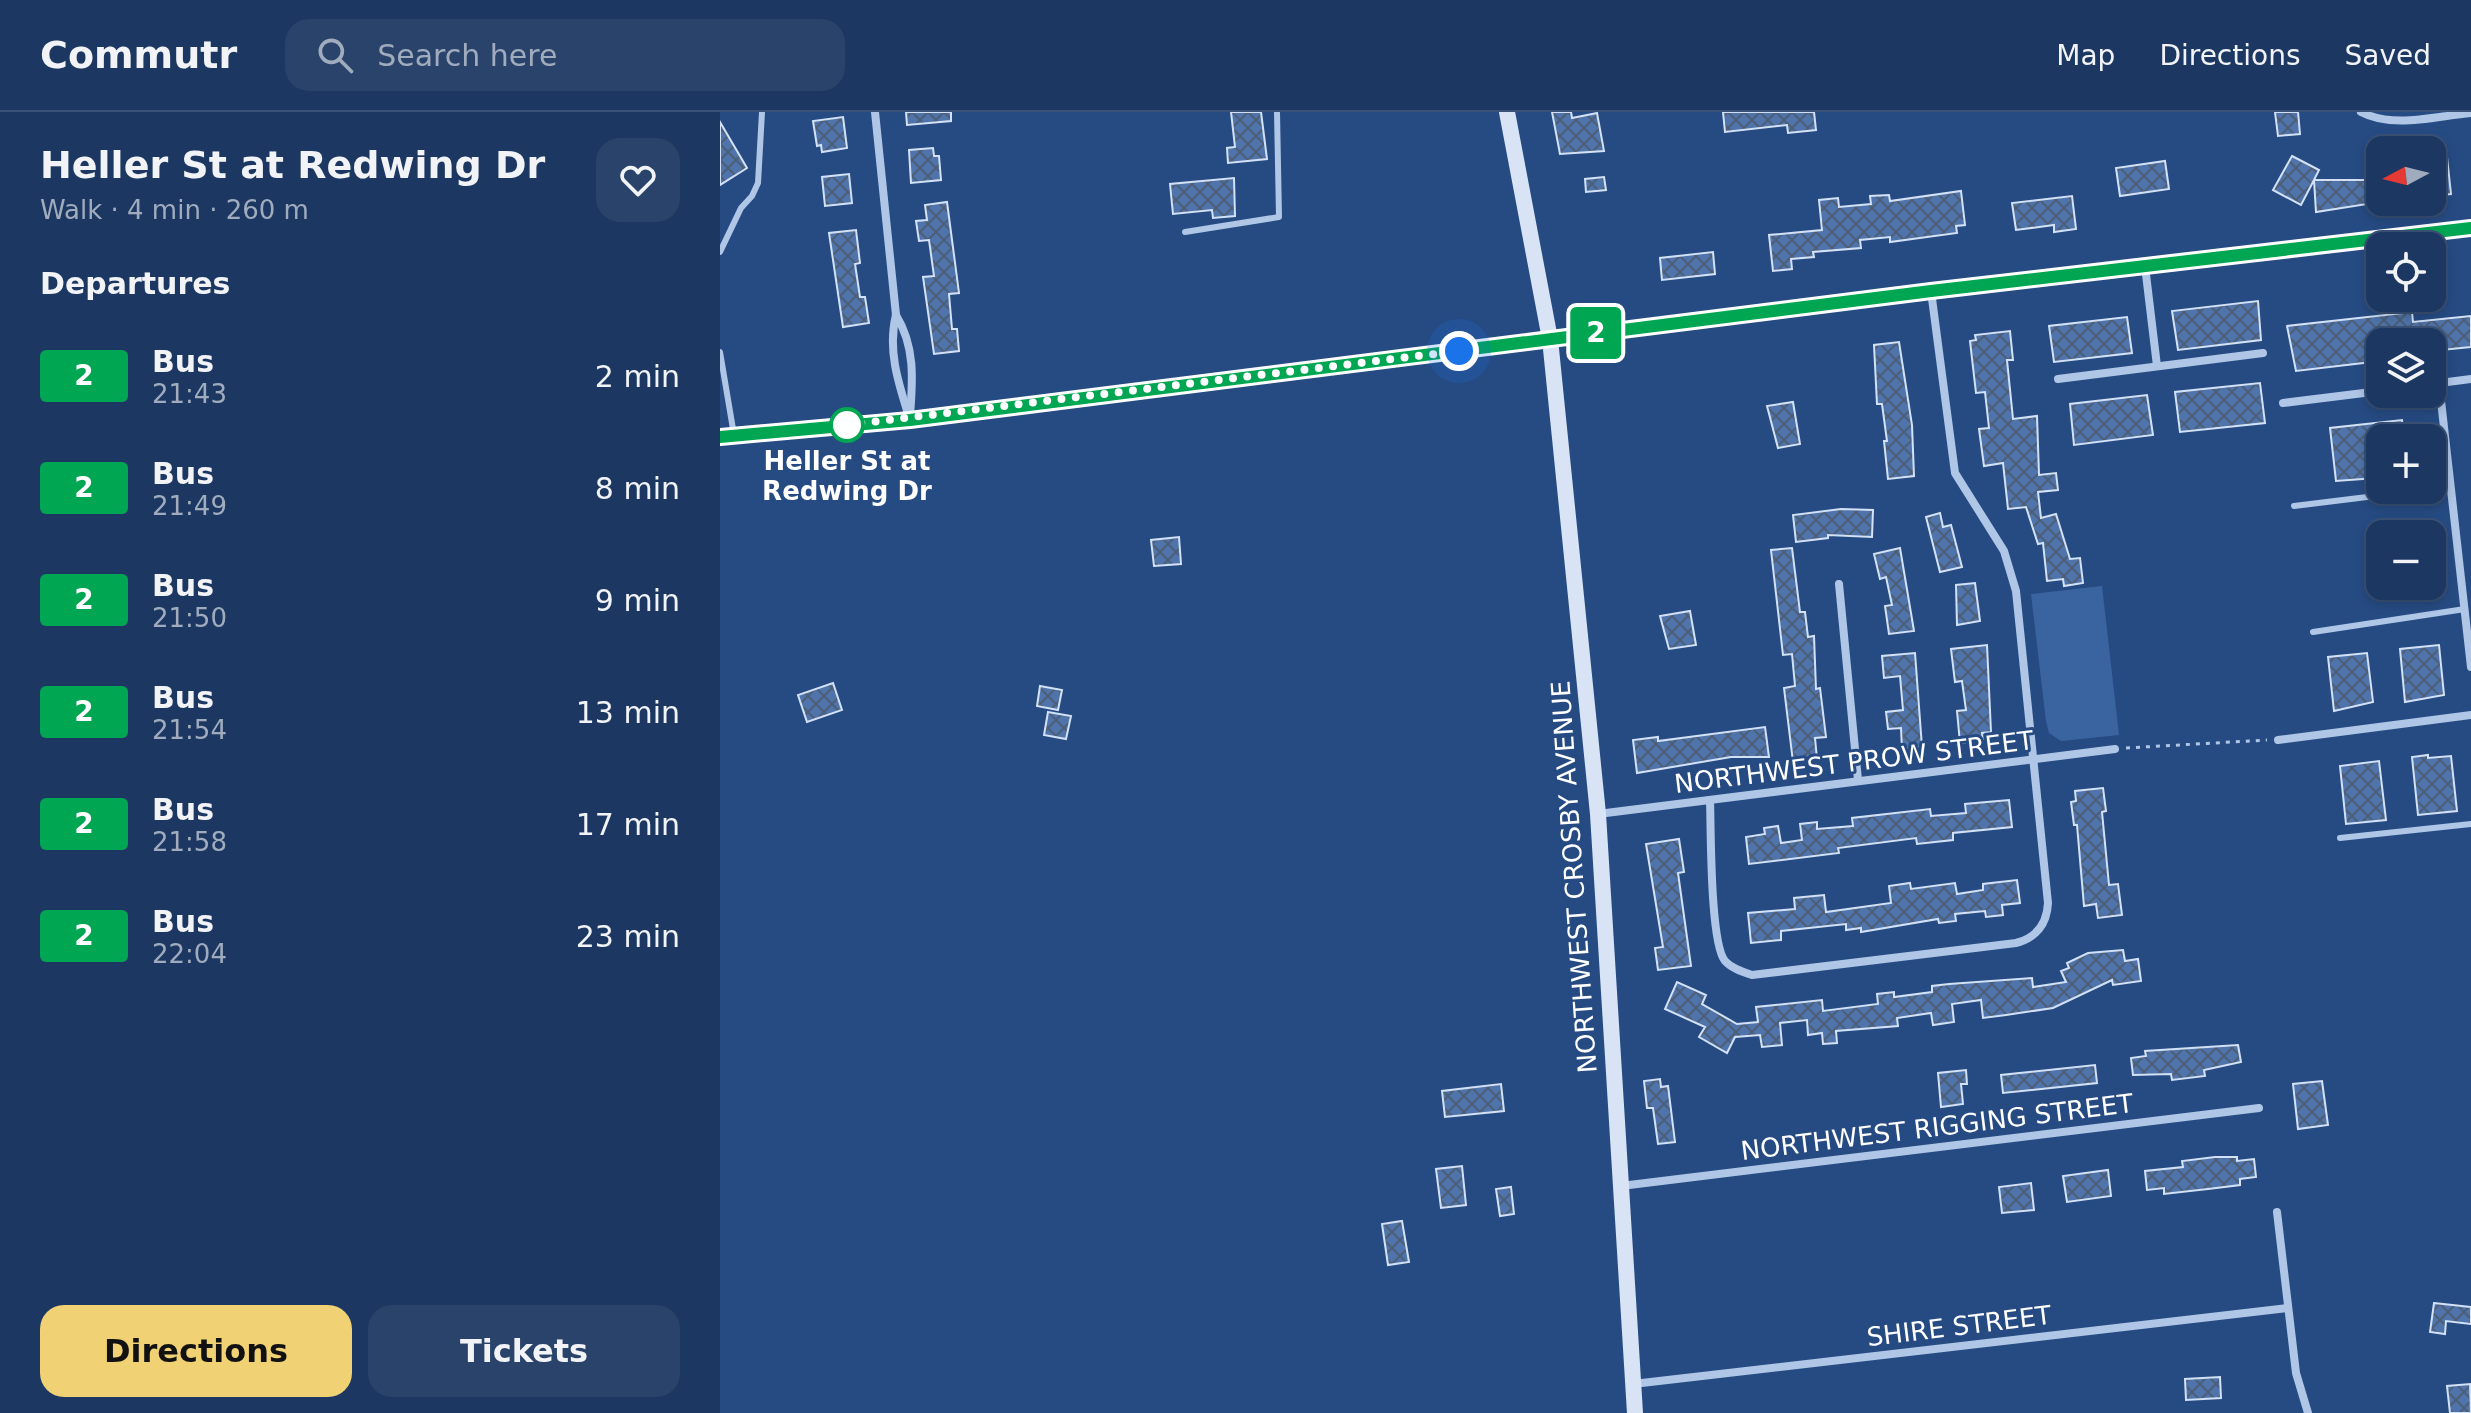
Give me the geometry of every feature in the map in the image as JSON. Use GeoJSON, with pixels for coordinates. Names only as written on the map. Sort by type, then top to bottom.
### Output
{"type":"FeatureCollection","features":[{"type":"Feature","properties":{"kind":"street"},"geometry":{"type":"LineString","coordinates":[[875,112],[896,315],[891,335],[897,378],[910,420]]}},
{"type":"Feature","properties":{"kind":"street","name":"NORTHWEST CROSBY AVENUE"},"geometry":{"type":"LineString","coordinates":[[1507,112],[1550,339],[1598,814],[1635,1413]]}},
{"type":"Feature","properties":{"kind":"street"},"geometry":{"type":"LineString","coordinates":[[2361,112],[2376,120],[2393,121],[2471,113]]}},
{"type":"Feature","properties":{"kind":"street"},"geometry":{"type":"LineString","coordinates":[[727,436],[910,420],[1931,291],[2471,228]]}},
{"type":"Feature","properties":{"kind":"street"},"geometry":{"type":"LineString","coordinates":[[2145,266],[2157,366]]}},
{"type":"Feature","properties":{"kind":"street"},"geometry":{"type":"LineString","coordinates":[[1710,800],[1716,940],[1725,962],[1752,975],[2016,943],[2037,933],[2047,912],[2016,591],[2004,551],[1955,473],[1931,291]]}},
{"type":"Feature","properties":{"kind":"street"},"geometry":{"type":"LineString","coordinates":[[896,315],[907,333],[913,377],[910,420]]}},
{"type":"Feature","properties":{"kind":"street"},"geometry":{"type":"LineString","coordinates":[[2058,379],[2263,353]]}},
{"type":"Feature","properties":{"kind":"street"},"geometry":{"type":"LineString","coordinates":[[2446,383],[2471,379]]}},
{"type":"Feature","properties":{"kind":"street"},"geometry":{"type":"LineString","coordinates":[[2283,403],[2366,393]]}},
{"type":"Feature","properties":{"kind":"street"},"geometry":{"type":"LineString","coordinates":[[2439,408],[2471,667]]}},
{"type":"Feature","properties":{"kind":"street"},"geometry":{"type":"LineString","coordinates":[[1839,584],[1858,780]]}},
{"type":"Feature","properties":{"kind":"street"},"geometry":{"type":"LineString","coordinates":[[2278,740],[2471,715]]}},
{"type":"Feature","properties":{"kind":"street","name":"NORTHWEST PROW STREET"},"geometry":{"type":"LineString","coordinates":[[1598,814],[2115,749]]}},
{"type":"Feature","properties":{"kind":"street","name":"NORTHWEST RIGGING STREET"},"geometry":{"type":"LineString","coordinates":[[1620,1186],[2259,1108]]}},
{"type":"Feature","properties":{"kind":"street"},"geometry":{"type":"LineString","coordinates":[[2277,1212],[2296,1373],[2308,1413]]}},
{"type":"Feature","properties":{"kind":"street","name":"SHIRE STREET"},"geometry":{"type":"LineString","coordinates":[[1633,1384],[2288,1308]]}},
{"type":"Feature","properties":{"kind":"lane"},"geometry":{"type":"LineString","coordinates":[[720,252],[741,208],[758,183],[762,112]]}},
{"type":"Feature","properties":{"kind":"lane"},"geometry":{"type":"LineString","coordinates":[[1185,232],[1279,217],[1277,112]]}},
{"type":"Feature","properties":{"kind":"lane"},"geometry":{"type":"LineString","coordinates":[[720,352],[727,436]]}},
{"type":"Feature","properties":{"kind":"lane"},"geometry":{"type":"LineString","coordinates":[[2446,488],[2451,487]]}},
{"type":"Feature","properties":{"kind":"lane"},"geometry":{"type":"LineString","coordinates":[[2294,506],[2366,497]]}},
{"type":"Feature","properties":{"kind":"lane"},"geometry":{"type":"LineString","coordinates":[[2313,632],[2465,609]]}},
{"type":"Feature","properties":{"kind":"lane"},"geometry":{"type":"LineString","coordinates":[[2340,838],[2471,824]]}},
{"type":"Feature","properties":{"kind":"path"},"geometry":{"type":"LineString","coordinates":[[2115,749],[2278,740]]}},
{"type":"Feature","properties":{"kind":"shaded area"},"geometry":{"type":"Polygon","coordinates":[[[2102,586],[2119,735],[2061,741],[2049,733],[2046,721],[2031,594],[2102,586]]]}},
{"type":"Feature","properties":{"kind":"building"},"geometry":{"type":"Polygon","coordinates":[[[906,112],[951,112],[951,121],[907,125],[906,112]]]}},
{"type":"Feature","properties":{"kind":"building"},"geometry":{"type":"Polygon","coordinates":[[[1231,112],[1261,112],[1267,159],[1228,163],[1227,148],[1235,147],[1231,112]]]}},
{"type":"Feature","properties":{"kind":"building"},"geometry":{"type":"Polygon","coordinates":[[[1552,112],[1571,112],[1572,118],[1597,113],[1604,151],[1560,154],[1552,112]]]}},
{"type":"Feature","properties":{"kind":"building"},"geometry":{"type":"Polygon","coordinates":[[[1723,112],[1814,112],[1816,130],[1788,133],[1787,125],[1725,132],[1723,112]]]}},
{"type":"Feature","properties":{"kind":"building"},"geometry":{"type":"Polygon","coordinates":[[[2275,112],[2298,112],[2300,134],[2278,136],[2275,112]]]}},
{"type":"Feature","properties":{"kind":"building"},"geometry":{"type":"Polygon","coordinates":[[[843,117],[847,148],[822,152],[821,145],[817,146],[813,121],[843,117]]]}},
{"type":"Feature","properties":{"kind":"building"},"geometry":{"type":"Polygon","coordinates":[[[720,122],[747,168],[720,185],[720,122]]]}},
{"type":"Feature","properties":{"kind":"building"},"geometry":{"type":"Polygon","coordinates":[[[933,148],[934,156],[939,156],[941,180],[911,183],[909,150],[933,148]]]}},
{"type":"Feature","properties":{"kind":"building"},"geometry":{"type":"Polygon","coordinates":[[[2292,156],[2319,170],[2301,205],[2273,190],[2292,156]]]}},
{"type":"Feature","properties":{"kind":"building"},"geometry":{"type":"Polygon","coordinates":[[[2446,157],[2451,194],[2446,195],[2446,157]]]}},
{"type":"Feature","properties":{"kind":"building"},"geometry":{"type":"Polygon","coordinates":[[[2165,161],[2169,189],[2120,196],[2116,168],[2165,161]]]}},
{"type":"Feature","properties":{"kind":"building"},"geometry":{"type":"Polygon","coordinates":[[[849,174],[852,203],[825,206],[822,177],[849,174]]]}},
{"type":"Feature","properties":{"kind":"building"},"geometry":{"type":"Polygon","coordinates":[[[1604,177],[1606,190],[1586,192],[1585,179],[1604,177]]]}},
{"type":"Feature","properties":{"kind":"building"},"geometry":{"type":"Polygon","coordinates":[[[1234,178],[1235,216],[1213,218],[1212,210],[1173,214],[1170,184],[1234,178]]]}},
{"type":"Feature","properties":{"kind":"building"},"geometry":{"type":"Polygon","coordinates":[[[2314,180],[2366,180],[2366,204],[2316,212],[2314,180]]]}},
{"type":"Feature","properties":{"kind":"building"},"geometry":{"type":"Polygon","coordinates":[[[1961,191],[1965,225],[1956,226],[1957,233],[1890,242],[1890,237],[1860,240],[1861,248],[1813,252],[1814,257],[1791,259],[1792,269],[1773,271],[1769,235],[1822,230],[1819,200],[1838,198],[1839,207],[1871,204],[1870,196],[1889,195],[1890,201],[1961,191]]]}},
{"type":"Feature","properties":{"kind":"building"},"geometry":{"type":"Polygon","coordinates":[[[2072,196],[2076,229],[2054,232],[2054,225],[2016,230],[2012,203],[2072,196]]]}},
{"type":"Feature","properties":{"kind":"building"},"geometry":{"type":"Polygon","coordinates":[[[947,202],[959,293],[949,294],[952,329],[957,329],[959,351],[934,354],[923,277],[934,276],[929,240],[919,241],[916,221],[927,220],[925,205],[947,202]]]}},
{"type":"Feature","properties":{"kind":"building"},"geometry":{"type":"Polygon","coordinates":[[[856,230],[860,263],[855,264],[860,297],[865,297],[869,323],[843,327],[829,233],[856,230]]]}},
{"type":"Feature","properties":{"kind":"building"},"geometry":{"type":"Polygon","coordinates":[[[1713,252],[1715,274],[1662,280],[1660,258],[1713,252]]]}},
{"type":"Feature","properties":{"kind":"building"},"geometry":{"type":"Polygon","coordinates":[[[2258,301],[2261,340],[2178,350],[2172,311],[2258,301]]]}},
{"type":"Feature","properties":{"kind":"building"},"geometry":{"type":"Polygon","coordinates":[[[2412,312],[2413,322],[2471,316],[2471,347],[2446,350],[2446,328],[2366,328],[2366,363],[2296,371],[2287,326],[2412,312]]]}},
{"type":"Feature","properties":{"kind":"building"},"geometry":{"type":"Polygon","coordinates":[[[2127,317],[2132,353],[2054,362],[2049,326],[2127,317]]]}},
{"type":"Feature","properties":{"kind":"building"},"geometry":{"type":"Polygon","coordinates":[[[2010,331],[2013,360],[2007,360],[2013,419],[2037,416],[2039,475],[2056,473],[2058,490],[2038,492],[2041,518],[2056,514],[2070,559],[2080,558],[2083,583],[2064,586],[2063,579],[2047,581],[2043,543],[2038,544],[2026,507],[2008,509],[2003,463],[1984,466],[1979,429],[1989,428],[1985,392],[1976,393],[1970,341],[1976,340],[1975,335],[2010,331]]]}},
{"type":"Feature","properties":{"kind":"building"},"geometry":{"type":"Polygon","coordinates":[[[1899,342],[1912,425],[1914,476],[1888,479],[1882,404],[1877,404],[1874,345],[1899,342]]]}},
{"type":"Feature","properties":{"kind":"building"},"geometry":{"type":"Polygon","coordinates":[[[2260,383],[2265,423],[2180,432],[2175,392],[2260,383]]]}},
{"type":"Feature","properties":{"kind":"building"},"geometry":{"type":"Polygon","coordinates":[[[2147,395],[2153,435],[2074,445],[2070,404],[2147,395]]]}},
{"type":"Feature","properties":{"kind":"building"},"geometry":{"type":"Polygon","coordinates":[[[1793,402],[1800,444],[1778,448],[1767,406],[1793,402]]]}},
{"type":"Feature","properties":{"kind":"building"},"geometry":{"type":"Polygon","coordinates":[[[2402,420],[2402,424],[2366,424],[2402,420]]]}},
{"type":"Feature","properties":{"kind":"building"},"geometry":{"type":"Polygon","coordinates":[[[2366,424],[2366,479],[2336,481],[2330,428],[2366,424]]]}},
{"type":"Feature","properties":{"kind":"building"},"geometry":{"type":"Polygon","coordinates":[[[1841,509],[1873,510],[1872,537],[1828,535],[1828,538],[1796,542],[1793,515],[1841,509]]]}},
{"type":"Feature","properties":{"kind":"building"},"geometry":{"type":"Polygon","coordinates":[[[1940,513],[1943,527],[1951,525],[1962,567],[1940,572],[1926,517],[1940,513]]]}},
{"type":"Feature","properties":{"kind":"building"},"geometry":{"type":"Polygon","coordinates":[[[1179,537],[1181,564],[1154,566],[1151,540],[1179,537]]]}},
{"type":"Feature","properties":{"kind":"building"},"geometry":{"type":"Polygon","coordinates":[[[1792,548],[1800,612],[1805,612],[1808,637],[1814,636],[1816,689],[1820,688],[1826,737],[1815,738],[1817,759],[1793,762],[1784,688],[1795,686],[1792,654],[1783,655],[1771,550],[1792,548]]]}},
{"type":"Feature","properties":{"kind":"building"},"geometry":{"type":"Polygon","coordinates":[[[1900,548],[1914,631],[1889,634],[1885,606],[1892,605],[1886,577],[1880,579],[1874,554],[1900,548]]]}},
{"type":"Feature","properties":{"kind":"building"},"geometry":{"type":"Polygon","coordinates":[[[1975,583],[1980,621],[1957,625],[1956,585],[1975,583]]]}},
{"type":"Feature","properties":{"kind":"building"},"geometry":{"type":"Polygon","coordinates":[[[1690,611],[1696,645],[1669,649],[1660,616],[1690,611]]]}},
{"type":"Feature","properties":{"kind":"building"},"geometry":{"type":"Polygon","coordinates":[[[1987,645],[1991,732],[1982,733],[1983,740],[1960,743],[1957,711],[1966,710],[1962,681],[1955,682],[1951,649],[1987,645]]]}},
{"type":"Feature","properties":{"kind":"building"},"geometry":{"type":"Polygon","coordinates":[[[2439,645],[2444,695],[2405,702],[2400,649],[2439,645]]]}},
{"type":"Feature","properties":{"kind":"building"},"geometry":{"type":"Polygon","coordinates":[[[1915,653],[1922,747],[1902,749],[1901,728],[1888,729],[1886,712],[1903,710],[1900,676],[1884,678],[1882,656],[1915,653]]]}},
{"type":"Feature","properties":{"kind":"building"},"geometry":{"type":"Polygon","coordinates":[[[2367,653],[2373,702],[2334,711],[2328,657],[2367,653]]]}},
{"type":"Feature","properties":{"kind":"building"},"geometry":{"type":"Polygon","coordinates":[[[833,683],[842,710],[807,722],[798,695],[833,683]]]}},
{"type":"Feature","properties":{"kind":"building"},"geometry":{"type":"Polygon","coordinates":[[[1040,686],[1062,690],[1058,710],[1037,706],[1040,686]]]}},
{"type":"Feature","properties":{"kind":"building"},"geometry":{"type":"Polygon","coordinates":[[[1048,712],[1071,716],[1066,739],[1044,735],[1048,712]]]}},
{"type":"Feature","properties":{"kind":"building"},"geometry":{"type":"Polygon","coordinates":[[[1765,727],[1769,757],[1731,757],[1637,773],[1633,740],[1658,737],[1658,741],[1765,727]]]}},
{"type":"Feature","properties":{"kind":"building"},"geometry":{"type":"Polygon","coordinates":[[[2428,755],[2428,758],[2451,756],[2457,811],[2418,815],[2412,757],[2428,755]]]}},
{"type":"Feature","properties":{"kind":"building"},"geometry":{"type":"Polygon","coordinates":[[[2379,761],[2386,820],[2346,824],[2340,766],[2379,761]]]}},
{"type":"Feature","properties":{"kind":"building"},"geometry":{"type":"Polygon","coordinates":[[[2103,788],[2106,811],[2102,812],[2109,885],[2118,884],[2122,915],[2098,918],[2096,904],[2084,906],[2077,825],[2074,825],[2071,802],[2076,801],[2075,791],[2103,788]]]}},
{"type":"Feature","properties":{"kind":"building"},"geometry":{"type":"Polygon","coordinates":[[[2009,800],[2012,827],[1953,833],[1953,840],[1917,844],[1916,838],[1838,848],[1839,853],[1749,864],[1746,837],[1765,834],[1764,828],[1778,826],[1781,843],[1802,840],[1800,824],[1817,822],[1817,829],[1853,826],[1852,818],[1930,809],[1931,816],[1966,813],[1965,804],[2009,800]]]}},
{"type":"Feature","properties":{"kind":"building"},"geometry":{"type":"Polygon","coordinates":[[[1679,839],[1684,872],[1678,873],[1691,966],[1658,970],[1655,948],[1663,947],[1646,844],[1679,839]]]}},
{"type":"Feature","properties":{"kind":"building"},"geometry":{"type":"Polygon","coordinates":[[[2017,880],[2020,903],[2002,905],[2003,915],[1986,917],[1985,911],[1955,914],[1956,921],[1939,923],[1938,919],[1861,932],[1861,928],[1846,930],[1846,924],[1781,931],[1781,940],[1751,943],[1748,913],[1795,909],[1794,898],[1824,895],[1826,912],[1891,903],[1889,886],[1910,883],[1911,889],[1955,883],[1957,894],[1983,890],[1983,884],[2017,880]]]}},
{"type":"Feature","properties":{"kind":"building"},"geometry":{"type":"Polygon","coordinates":[[[2123,950],[2125,961],[2138,959],[2141,981],[2113,985],[2112,980],[2053,1008],[1983,1018],[1981,1000],[1952,1004],[1954,1022],[1933,1025],[1931,1013],[1897,1018],[1898,1026],[1836,1031],[1837,1043],[1823,1044],[1822,1033],[1808,1035],[1807,1020],[1780,1023],[1782,1045],[1762,1047],[1760,1035],[1735,1037],[1727,1053],[1699,1037],[1705,1027],[1665,1009],[1677,982],[1706,995],[1702,1004],[1737,1024],[1758,1022],[1756,1007],[1822,1000],[1823,1011],[1878,1004],[1877,994],[1894,992],[1894,997],[1932,992],[1932,986],[2032,978],[2033,987],[2066,982],[2061,971],[2069,968],[2067,963],[2088,953],[2123,950]]]}},
{"type":"Feature","properties":{"kind":"building"},"geometry":{"type":"Polygon","coordinates":[[[2238,1045],[2241,1062],[2204,1070],[2205,1076],[2172,1080],[2171,1074],[2133,1075],[2131,1058],[2146,1056],[2145,1051],[2238,1045]]]}},
{"type":"Feature","properties":{"kind":"building"},"geometry":{"type":"Polygon","coordinates":[[[2095,1065],[2097,1083],[2003,1093],[2001,1075],[2095,1065]]]}},
{"type":"Feature","properties":{"kind":"building"},"geometry":{"type":"Polygon","coordinates":[[[1966,1070],[1967,1084],[1961,1084],[1963,1104],[1941,1107],[1938,1073],[1966,1070]]]}},
{"type":"Feature","properties":{"kind":"building"},"geometry":{"type":"Polygon","coordinates":[[[1660,1079],[1661,1087],[1668,1086],[1675,1142],[1658,1144],[1653,1108],[1647,1108],[1644,1081],[1660,1079]]]}},
{"type":"Feature","properties":{"kind":"building"},"geometry":{"type":"Polygon","coordinates":[[[2322,1081],[2328,1125],[2298,1129],[2293,1084],[2322,1081]]]}},
{"type":"Feature","properties":{"kind":"building"},"geometry":{"type":"Polygon","coordinates":[[[1501,1084],[1504,1111],[1445,1117],[1442,1091],[1501,1084]]]}},
{"type":"Feature","properties":{"kind":"building"},"geometry":{"type":"Polygon","coordinates":[[[2237,1157],[2237,1161],[2254,1159],[2256,1177],[2240,1179],[2240,1185],[2208,1189],[2164,1194],[2164,1188],[2147,1190],[2145,1171],[2183,1167],[2182,1161],[2237,1157]]]}},
{"type":"Feature","properties":{"kind":"building"},"geometry":{"type":"Polygon","coordinates":[[[1462,1166],[1466,1205],[1441,1208],[1436,1169],[1462,1166]]]}},
{"type":"Feature","properties":{"kind":"building"},"geometry":{"type":"Polygon","coordinates":[[[2108,1170],[2111,1196],[2067,1202],[2063,1176],[2108,1170]]]}},
{"type":"Feature","properties":{"kind":"building"},"geometry":{"type":"Polygon","coordinates":[[[2031,1183],[2034,1210],[2002,1213],[1999,1187],[2031,1183]]]}},
{"type":"Feature","properties":{"kind":"building"},"geometry":{"type":"Polygon","coordinates":[[[1511,1187],[1514,1214],[1500,1216],[1496,1189],[1511,1187]]]}},
{"type":"Feature","properties":{"kind":"building"},"geometry":{"type":"Polygon","coordinates":[[[1402,1221],[1409,1262],[1388,1265],[1382,1224],[1402,1221]]]}},
{"type":"Feature","properties":{"kind":"building"},"geometry":{"type":"Polygon","coordinates":[[[2434,1303],[2471,1307],[2471,1324],[2446,1321],[2445,1334],[2430,1332],[2434,1303]]]}},
{"type":"Feature","properties":{"kind":"building"},"geometry":{"type":"Polygon","coordinates":[[[2220,1377],[2221,1398],[2186,1400],[2185,1379],[2220,1377]]]}},
{"type":"Feature","properties":{"kind":"building"},"geometry":{"type":"Polygon","coordinates":[[[2470,1384],[2471,1413],[2450,1413],[2447,1386],[2470,1384]]]}},
{"type":"Feature","properties":{"kind":"bus line","name":"2"},"geometry":{"type":"LineString","coordinates":[[720,437],[910,420],[1931,291],[2471,228]]}},
{"type":"Feature","properties":{"kind":"place","name":"Heller St at Redwing Dr"},"geometry":{"type":"Point","coordinates":[847,425]}},
{"type":"Feature","properties":{"kind":"route"},"geometry":{"type":"LineString","coordinates":[[847,425],[910,420],[1459,351]]}}]}
